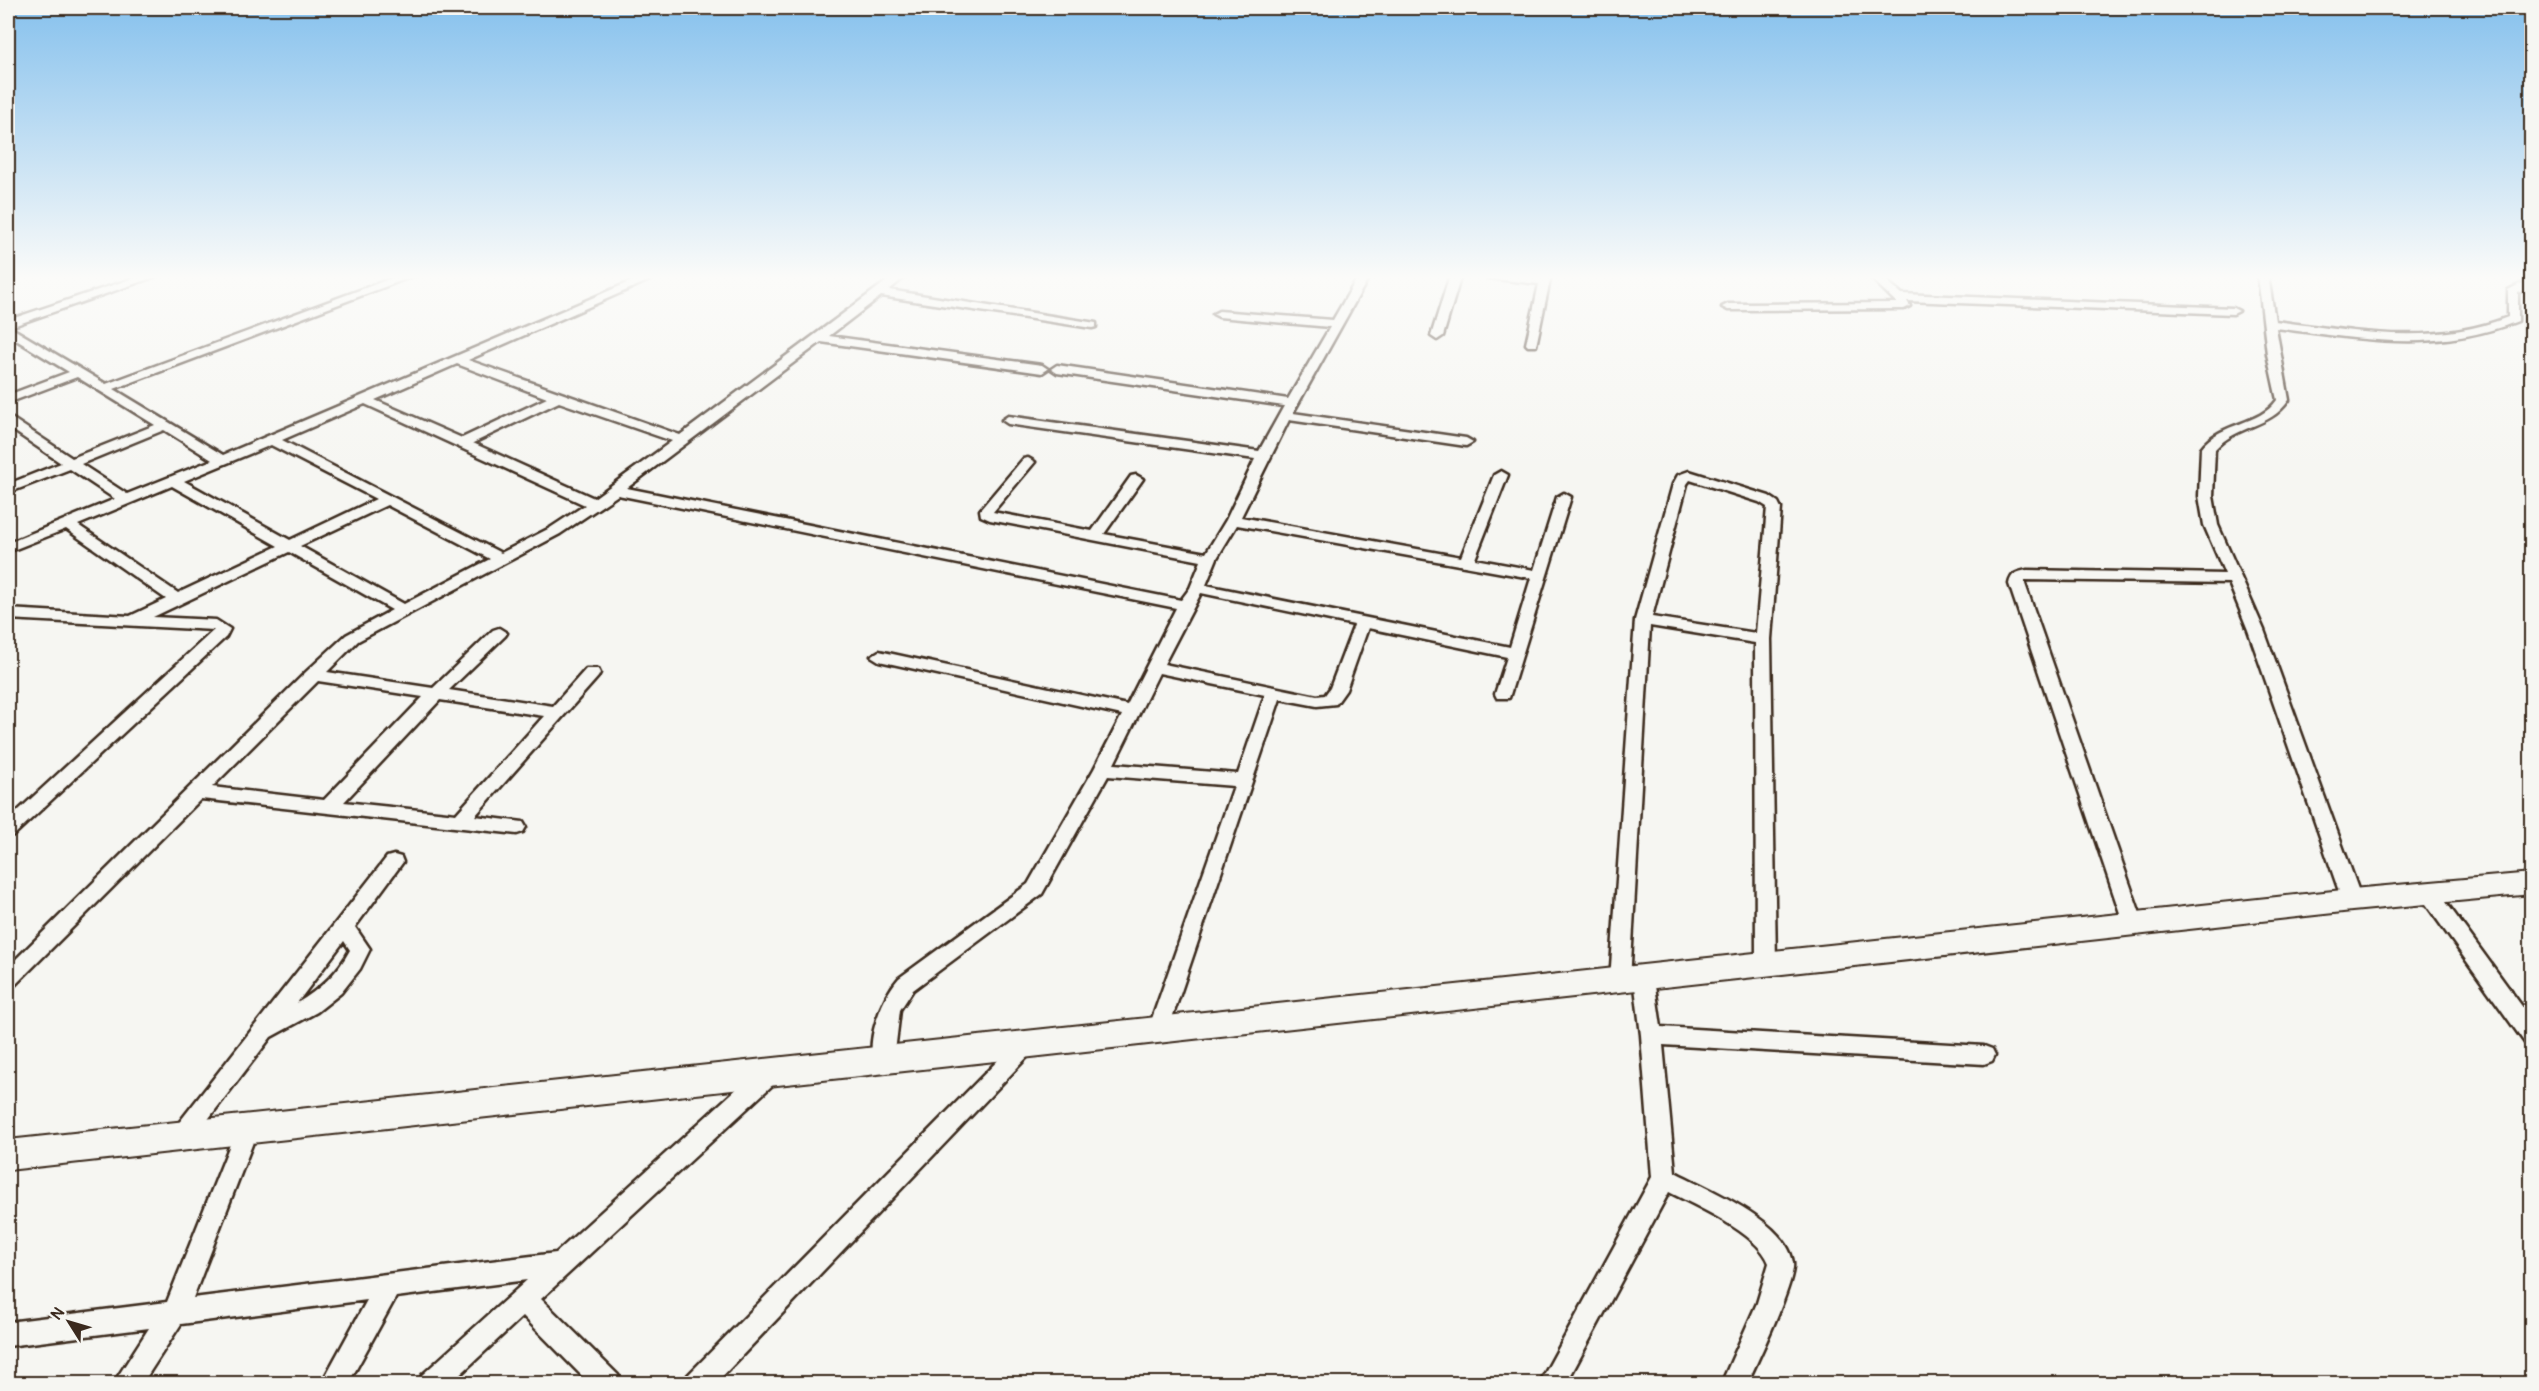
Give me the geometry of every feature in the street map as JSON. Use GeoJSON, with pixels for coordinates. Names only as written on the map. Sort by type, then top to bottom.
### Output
{"type":"FeatureCollection","features":[{"type":"Feature","properties":{"kind":"main road"},"geometry":{"type":"LineString","coordinates":[[8,1155],[2352,900],[2532,883]]}},
{"type":"Feature","properties":{"kind":"street"},"geometry":{"type":"LineString","coordinates":[[24,340],[222,460]]}},
{"type":"Feature","properties":{"kind":"street"},"geometry":{"type":"LineString","coordinates":[[104,389],[236,340]]}},
{"type":"Feature","properties":{"kind":"street"},"geometry":{"type":"LineString","coordinates":[[8,548],[69,525],[272,440],[504,340]]}},
{"type":"Feature","properties":{"kind":"street"},"geometry":{"type":"LineString","coordinates":[[8,979],[352,638],[555,531],[616,490],[816,340]]}},
{"type":"Feature","properties":{"kind":"street"},"geometry":{"type":"LineString","coordinates":[[833,340],[1042,369]]}},
{"type":"Feature","properties":{"kind":"street"},"geometry":{"type":"LineString","coordinates":[[883,1060],[889,1008],[895,996],[906,984],[1035,889],[1103,769],[1185,605],[1197,588],[1210,558],[1233,520],[1263,456],[1328,340]]}},
{"type":"Feature","properties":{"kind":"street"},"geometry":{"type":"LineString","coordinates":[[1532,344],[1533,340]]}},
{"type":"Feature","properties":{"kind":"street"},"geometry":{"type":"LineString","coordinates":[[2271,340],[2274,368],[2283,400],[2278,409],[2263,419],[2222,435],[2208,448],[2206,496],[2211,525],[2256,630],[2352,900]]}},
{"type":"Feature","properties":{"kind":"street"},"geometry":{"type":"LineString","coordinates":[[457,360],[558,398],[681,440]]}},
{"type":"Feature","properties":{"kind":"street"},"geometry":{"type":"LineString","coordinates":[[1057,369],[1466,441]]}},
{"type":"Feature","properties":{"kind":"street"},"geometry":{"type":"LineString","coordinates":[[8,399],[77,373]]}},
{"type":"Feature","properties":{"kind":"street"},"geometry":{"type":"LineString","coordinates":[[462,443],[558,398]]}},
{"type":"Feature","properties":{"kind":"street"},"geometry":{"type":"LineString","coordinates":[[364,400],[595,504]]}},
{"type":"Feature","properties":{"kind":"street"},"geometry":{"type":"LineString","coordinates":[[1008,420],[1263,456]]}},
{"type":"Feature","properties":{"kind":"street"},"geometry":{"type":"LineString","coordinates":[[8,422],[126,500]]}},
{"type":"Feature","properties":{"kind":"street"},"geometry":{"type":"LineString","coordinates":[[8,489],[165,426]]}},
{"type":"Feature","properties":{"kind":"street"},"geometry":{"type":"LineString","coordinates":[[272,440],[501,559]]}},
{"type":"Feature","properties":{"kind":"street"},"geometry":{"type":"LineString","coordinates":[[1028,462],[986,513],[990,516],[1210,558]]}},
{"type":"Feature","properties":{"kind":"street"},"geometry":{"type":"LineString","coordinates":[[1467,561],[1501,475]]}},
{"type":"Feature","properties":{"kind":"street"},"geometry":{"type":"LineString","coordinates":[[1551,1383],[1664,1178],[1652,1035],[1632,980],[1642,620],[1680,484],[1683,478],[1689,475],[1764,499],[1773,505],[1763,639],[1766,965]]}},
{"type":"Feature","properties":{"kind":"street"},"geometry":{"type":"LineString","coordinates":[[1096,535],[1136,479]]}},
{"type":"Feature","properties":{"kind":"street"},"geometry":{"type":"LineString","coordinates":[[174,481],[403,610]]}},
{"type":"Feature","properties":{"kind":"street"},"geometry":{"type":"LineString","coordinates":[[616,490],[1185,605]]}},
{"type":"Feature","properties":{"kind":"street"},"geometry":{"type":"LineString","coordinates":[[1503,694],[1564,497]]}},
{"type":"Feature","properties":{"kind":"street"},"geometry":{"type":"LineString","coordinates":[[132,620],[386,500]]}},
{"type":"Feature","properties":{"kind":"street"},"geometry":{"type":"LineString","coordinates":[[1233,520],[1539,575]]}},
{"type":"Feature","properties":{"kind":"street"},"geometry":{"type":"LineString","coordinates":[[69,525],[177,599]]}},
{"type":"Feature","properties":{"kind":"street"},"geometry":{"type":"LineString","coordinates":[[2134,925],[2017,584],[2018,577],[2027,574],[2234,579]]}},
{"type":"Feature","properties":{"kind":"street"},"geometry":{"type":"LineString","coordinates":[[1197,588],[1514,653]]}},
{"type":"Feature","properties":{"kind":"street"},"geometry":{"type":"LineString","coordinates":[[8,614],[216,625],[222,629],[220,634],[8,830]]}},
{"type":"Feature","properties":{"kind":"street"},"geometry":{"type":"LineString","coordinates":[[1642,620],[1763,639]]}},
{"type":"Feature","properties":{"kind":"street"},"geometry":{"type":"LineString","coordinates":[[1155,667],[1274,693],[1317,701],[1330,700],[1338,690],[1364,621]]}},
{"type":"Feature","properties":{"kind":"street"},"geometry":{"type":"LineString","coordinates":[[329,806],[436,694],[499,633]]}},
{"type":"Feature","properties":{"kind":"street"},"geometry":{"type":"LineString","coordinates":[[879,656],[1133,712]]}},
{"type":"Feature","properties":{"kind":"street"},"geometry":{"type":"LineString","coordinates":[[460,821],[592,673]]}},
{"type":"Feature","properties":{"kind":"street"},"geometry":{"type":"LineString","coordinates":[[313,675],[556,712]]}},
{"type":"Feature","properties":{"kind":"street"},"geometry":{"type":"LineString","coordinates":[[1158,1030],[1274,693]]}},
{"type":"Feature","properties":{"kind":"street"},"geometry":{"type":"LineString","coordinates":[[1103,769],[1245,781]]}},
{"type":"Feature","properties":{"kind":"street"},"geometry":{"type":"LineString","coordinates":[[196,792],[517,827]]}},
{"type":"Feature","properties":{"kind":"street"},"geometry":{"type":"LineString","coordinates":[[182,1137],[394,862]]}},
{"type":"Feature","properties":{"kind":"street"},"geometry":{"type":"LineString","coordinates":[[2428,892],[2532,1037]]}},
{"type":"Feature","properties":{"kind":"street"},"geometry":{"type":"LineString","coordinates":[[263,1032],[308,1007],[345,976],[360,950],[344,926]]}},
{"type":"Feature","properties":{"kind":"street"},"geometry":{"type":"LineString","coordinates":[[1652,1035],[1984,1055]]}},
{"type":"Feature","properties":{"kind":"street"},"geometry":{"type":"LineString","coordinates":[[697,1383],[1026,1045]]}},
{"type":"Feature","properties":{"kind":"street"},"geometry":{"type":"LineString","coordinates":[[431,1383],[771,1072]]}},
{"type":"Feature","properties":{"kind":"street"},"geometry":{"type":"LineString","coordinates":[[126,1383],[175,1312],[248,1129]]}},
{"type":"Feature","properties":{"kind":"street"},"geometry":{"type":"LineString","coordinates":[[1664,1178],[1737,1217],[1773,1244],[1781,1262],[1777,1281],[1734,1383]]}},
{"type":"Feature","properties":{"kind":"street"},"geometry":{"type":"LineString","coordinates":[[8,1334],[388,1288],[561,1264]]}},
{"type":"Feature","properties":{"kind":"street"},"geometry":{"type":"LineString","coordinates":[[334,1383],[388,1288]]}},
{"type":"Feature","properties":{"kind":"street"},"geometry":{"type":"LineString","coordinates":[[523,1299],[609,1383]]}}]}
